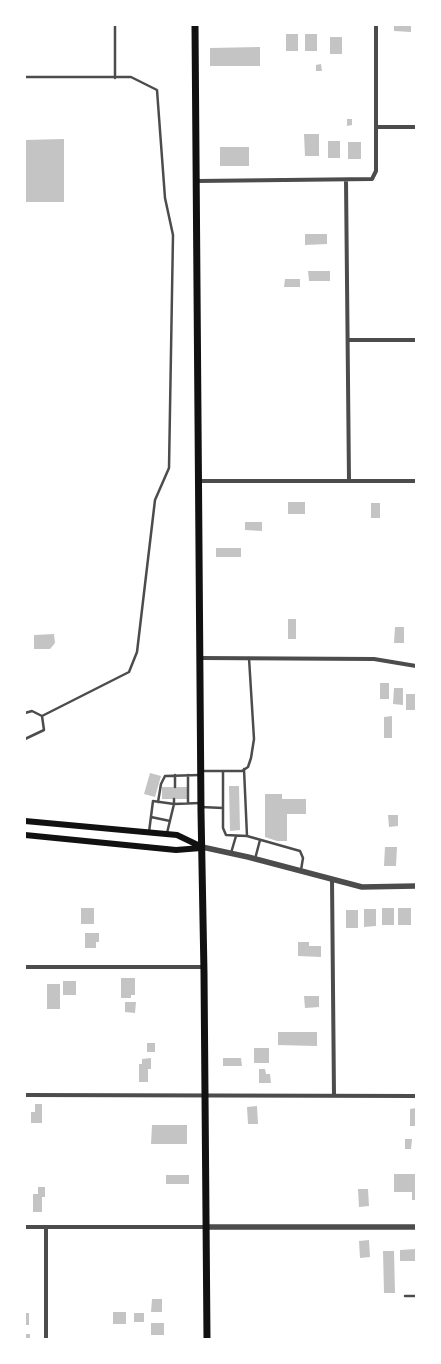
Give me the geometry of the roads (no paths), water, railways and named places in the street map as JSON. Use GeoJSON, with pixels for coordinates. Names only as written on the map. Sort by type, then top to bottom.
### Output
{"type":"FeatureCollection","features":[{"type":"Feature","properties":{"kind":"main road"},"geometry":{"type":"LineString","coordinates":[[195,25],[200,481],[201,805],[206,1096],[207,1339]]}},
{"type":"Feature","properties":{"kind":"main road"},"geometry":{"type":"LineString","coordinates":[[25,821],[177,835],[202,847]]}},
{"type":"Feature","properties":{"kind":"main road"},"geometry":{"type":"LineString","coordinates":[[25,836],[176,850],[202,847]]}},
{"type":"Feature","properties":{"kind":"street"},"geometry":{"type":"LineString","coordinates":[[197,181],[372,179],[375,174],[376,25]]}},
{"type":"Feature","properties":{"kind":"street"},"geometry":{"type":"LineString","coordinates":[[376,127],[416,127]]}},
{"type":"Feature","properties":{"kind":"street"},"geometry":{"type":"LineString","coordinates":[[346,180],[349,481]]}},
{"type":"Feature","properties":{"kind":"street"},"geometry":{"type":"LineString","coordinates":[[348,340],[416,340]]}},
{"type":"Feature","properties":{"kind":"street"},"geometry":{"type":"LineString","coordinates":[[200,481],[416,481]]}},
{"type":"Feature","properties":{"kind":"street"},"geometry":{"type":"LineString","coordinates":[[201,658],[374,659],[416,666]]}},
{"type":"Feature","properties":{"kind":"street"},"geometry":{"type":"LineString","coordinates":[[202,847],[255,859],[362,888],[416,886]]}},
{"type":"Feature","properties":{"kind":"street"},"geometry":{"type":"LineString","coordinates":[[332,880],[334,1096]]}},
{"type":"Feature","properties":{"kind":"street"},"geometry":{"type":"LineString","coordinates":[[25,967],[204,967]]}},
{"type":"Feature","properties":{"kind":"street"},"geometry":{"type":"LineString","coordinates":[[25,1095],[416,1096]]}},
{"type":"Feature","properties":{"kind":"street"},"geometry":{"type":"LineString","coordinates":[[25,1227],[416,1227]]}},
{"type":"Feature","properties":{"kind":"street"},"geometry":{"type":"LineString","coordinates":[[46,1227],[46,1339]]}},
{"type":"Feature","properties":{"kind":"lane"},"geometry":{"type":"LineString","coordinates":[[115,25],[115,78]]}},
{"type":"Feature","properties":{"kind":"lane"},"geometry":{"type":"LineString","coordinates":[[25,77],[131,77],[157,90],[165,198],[173,235],[169,468],[155,500],[138,652],[129,672],[42,716]]}},
{"type":"Feature","properties":{"kind":"lane"},"geometry":{"type":"LineString","coordinates":[[158,802],[161,784],[165,776],[244,770],[248,768],[252,758],[254,739],[249,658]]}},
{"type":"Feature","properties":{"kind":"lane"},"geometry":{"type":"LineString","coordinates":[[25,713],[32,711],[42,716]]}},
{"type":"Feature","properties":{"kind":"lane"},"geometry":{"type":"LineString","coordinates":[[25,739],[44,730],[42,716]]}},
{"type":"Feature","properties":{"kind":"lane"},"geometry":{"type":"LineString","coordinates":[[244,770],[246,836]]}},
{"type":"Feature","properties":{"kind":"lane"},"geometry":{"type":"LineString","coordinates":[[222,771],[223,828],[226,835],[246,836],[300,851],[303,858],[301,871]]}},
{"type":"Feature","properties":{"kind":"lane"},"geometry":{"type":"LineString","coordinates":[[175,775],[175,787]]}},
{"type":"Feature","properties":{"kind":"lane"},"geometry":{"type":"LineString","coordinates":[[188,775],[188,803]]}},
{"type":"Feature","properties":{"kind":"lane"},"geometry":{"type":"LineString","coordinates":[[167,834],[174,799]]}},
{"type":"Feature","properties":{"kind":"lane"},"geometry":{"type":"LineString","coordinates":[[149,833],[153,801],[174,804],[188,803],[223,808]]}},
{"type":"Feature","properties":{"kind":"lane"},"geometry":{"type":"LineString","coordinates":[[150,818],[170,821]]}},
{"type":"Feature","properties":{"kind":"lane"},"geometry":{"type":"LineString","coordinates":[[230,853],[236,836]]}},
{"type":"Feature","properties":{"kind":"lane"},"geometry":{"type":"LineString","coordinates":[[255,859],[260,840]]}},
{"type":"Feature","properties":{"kind":"lane"},"geometry":{"type":"LineString","coordinates":[[405,1296],[416,1296]]}}]}
